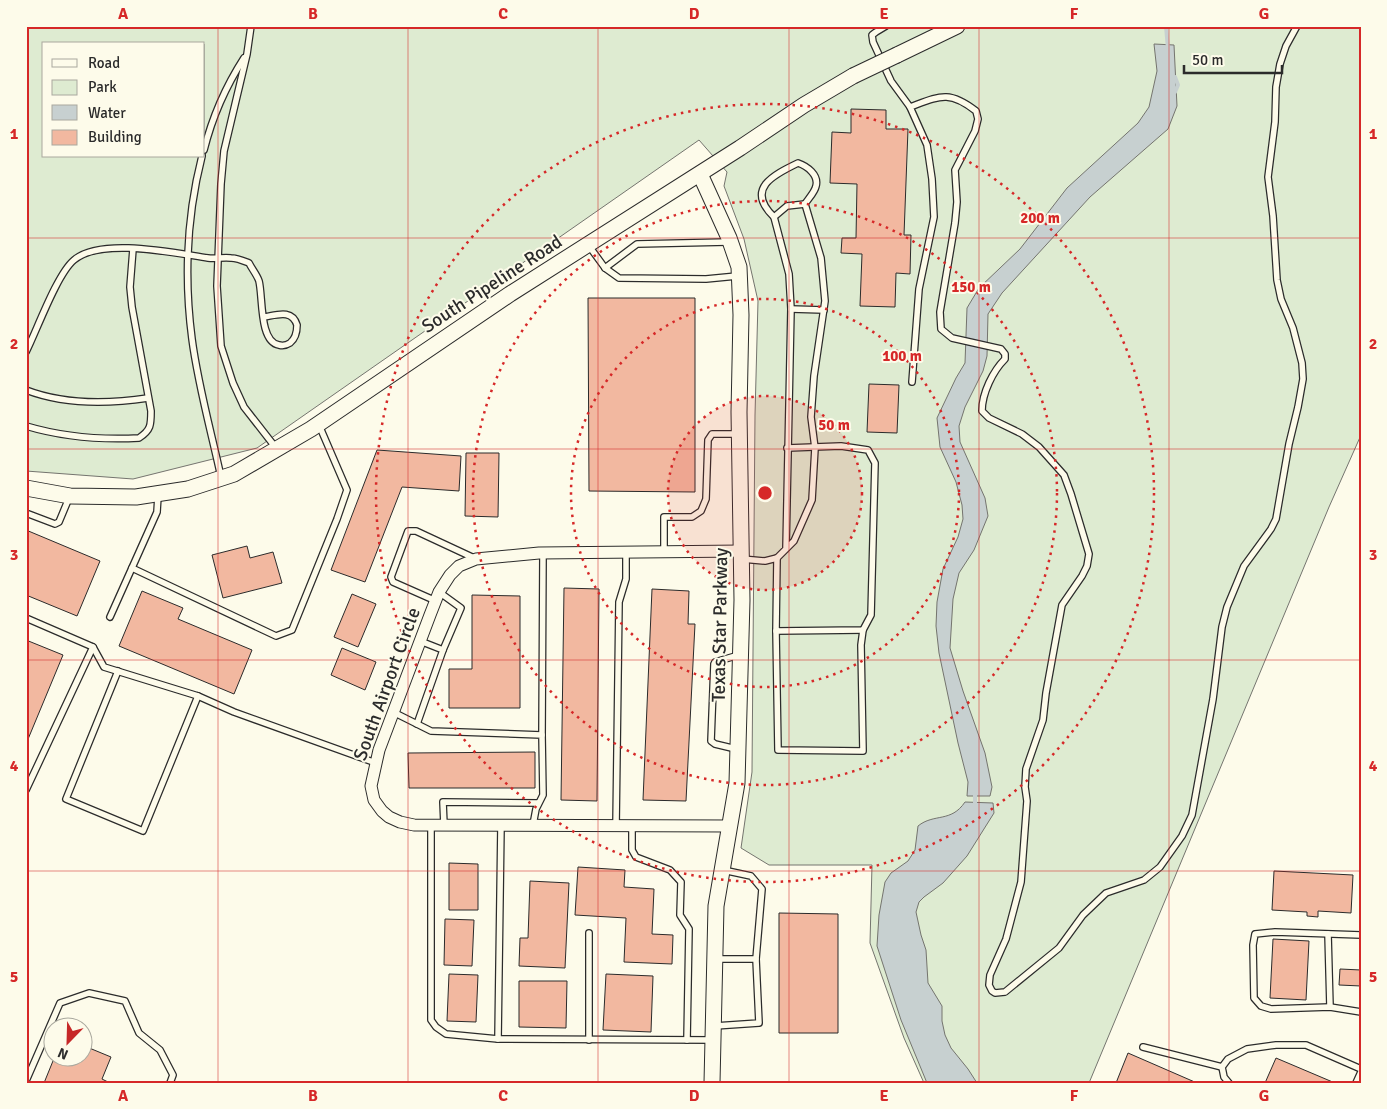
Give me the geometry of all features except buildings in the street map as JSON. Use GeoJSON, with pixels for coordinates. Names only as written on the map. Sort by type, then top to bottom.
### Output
{"type":"FeatureCollection","features":[{"type":"Feature","properties":{"kind":"street","name":"South Pipeline Road"},"geometry":{"type":"LineString","coordinates":[[26,488],[70,496],[136,497],[188,489],[234,474],[318,424],[510,294],[700,174],[804,105],[853,76],[897,55],[935,33],[957,26]]}},
{"type":"Feature","properties":{"kind":"street","name":"Texas Star Parkway"},"geometry":{"type":"LineString","coordinates":[[700,174],[739,267],[741,315],[742,555],[737,783],[716,906],[712,1083]]}},
{"type":"Feature","properties":{"kind":"street","name":"South Airport Circle"},"geometry":{"type":"LineString","coordinates":[[730,826],[414,825],[400,822],[382,811],[374,800],[371,786],[379,750],[420,641],[438,597],[450,575],[459,566],[476,559],[543,553],[664,552],[742,555]]}},
{"type":"Feature","properties":{"kind":"lane"},"geometry":{"type":"LineString","coordinates":[[251,26],[247,54],[224,151],[217,286],[221,346],[233,383],[244,407],[276,449]]}},
{"type":"Feature","properties":{"kind":"lane"},"geometry":{"type":"LineString","coordinates":[[886,26],[872,35],[873,42],[892,81],[910,107],[927,145],[932,179],[934,218],[919,289],[912,382]]}},
{"type":"Feature","properties":{"kind":"lane"},"geometry":{"type":"LineString","coordinates":[[910,107],[945,96],[965,103],[976,111],[978,120],[975,131],[954,170],[956,209],[940,312],[941,329],[952,338],[1001,350],[1005,354],[1005,358],[984,394],[982,410],[989,418],[1022,434],[1039,447],[1064,476],[1089,554],[1087,566],[1082,576],[1062,605],[1043,720],[1026,769],[1025,787],[1027,801],[1021,882],[1006,938],[990,975],[989,984],[995,993],[1005,992],[1059,948],[1083,915],[1106,893],[1144,880],[1160,867],[1182,836],[1192,815],[1213,699],[1222,627],[1227,607],[1244,566],[1276,519],[1303,378],[1302,363],[1296,337],[1281,299],[1277,280],[1273,216],[1268,177],[1275,122],[1276,87],[1280,64],[1286,46],[1297,26]]}},
{"type":"Feature","properties":{"kind":"lane"},"geometry":{"type":"LineString","coordinates":[[205,146],[212,122],[230,80],[247,54]]}},
{"type":"Feature","properties":{"kind":"lane"},"geometry":{"type":"LineString","coordinates":[[202,158],[187,255],[192,338],[221,478]]}},
{"type":"Feature","properties":{"kind":"lane"},"geometry":{"type":"LineString","coordinates":[[774,216],[787,206],[805,204],[816,188],[816,178],[807,165],[798,162],[780,172],[765,184],[761,192],[762,200],[769,212],[774,216],[789,274],[791,308],[786,549]]}},
{"type":"Feature","properties":{"kind":"lane"},"geometry":{"type":"LineString","coordinates":[[742,555],[765,561],[777,558],[794,541],[812,500],[815,448],[811,417],[814,376],[825,302],[821,258],[805,204]]}},
{"type":"Feature","properties":{"kind":"lane"},"geometry":{"type":"LineString","coordinates":[[605,268],[637,244],[730,242]]}},
{"type":"Feature","properties":{"kind":"lane"},"geometry":{"type":"LineString","coordinates":[[588,245],[605,268],[619,278],[706,279],[739,276]]}},
{"type":"Feature","properties":{"kind":"lane"},"geometry":{"type":"LineString","coordinates":[[26,352],[59,282],[72,261],[92,250],[133,249],[219,259],[232,258],[249,263],[259,280],[264,317],[267,336],[274,344],[283,346],[294,338],[298,325],[293,318],[285,314],[264,317]]}},
{"type":"Feature","properties":{"kind":"lane"},"geometry":{"type":"LineString","coordinates":[[26,426],[44,432],[77,438],[139,438],[147,432],[151,423],[130,287],[133,249]]}},
{"type":"Feature","properties":{"kind":"lane"},"geometry":{"type":"LineString","coordinates":[[791,308],[824,310]]}},
{"type":"Feature","properties":{"kind":"lane"},"geometry":{"type":"LineString","coordinates":[[26,390],[68,401],[126,401],[148,398]]}},
{"type":"Feature","properties":{"kind":"lane"},"geometry":{"type":"LineString","coordinates":[[132,568],[276,636],[292,630],[347,490],[318,424]]}},
{"type":"Feature","properties":{"kind":"lane"},"geometry":{"type":"LineString","coordinates":[[664,552],[664,517],[692,517],[702,511],[706,499],[708,440],[712,434],[740,434]]}},
{"type":"Feature","properties":{"kind":"lane"},"geometry":{"type":"LineString","coordinates":[[777,558],[778,750],[863,751],[861,645],[863,630],[871,615],[875,463],[868,450],[841,446],[787,448]]}},
{"type":"Feature","properties":{"kind":"lane"},"geometry":{"type":"LineString","coordinates":[[110,617],[157,512],[158,494]]}},
{"type":"Feature","properties":{"kind":"lane"},"geometry":{"type":"LineString","coordinates":[[26,513],[55,524],[59,522],[70,496]]}},
{"type":"Feature","properties":{"kind":"lane"},"geometry":{"type":"LineString","coordinates":[[417,724],[442,650],[461,608],[438,597],[393,582],[391,577],[408,532],[416,531],[476,559]]}},
{"type":"Feature","properties":{"kind":"lane"},"geometry":{"type":"LineString","coordinates":[[616,826],[619,602],[626,579],[626,552]]}},
{"type":"Feature","properties":{"kind":"lane"},"geometry":{"type":"LineString","coordinates":[[533,826],[536,809],[543,795],[543,553]]}},
{"type":"Feature","properties":{"kind":"lane"},"geometry":{"type":"LineString","coordinates":[[26,618],[93,647],[104,667],[198,696],[234,712],[376,763]]}},
{"type":"Feature","properties":{"kind":"lane"},"geometry":{"type":"LineString","coordinates":[[776,631],[863,630]]}},
{"type":"Feature","properties":{"kind":"lane"},"geometry":{"type":"LineString","coordinates":[[420,641],[442,650]]}},
{"type":"Feature","properties":{"kind":"lane"},"geometry":{"type":"LineString","coordinates":[[27,790],[93,647]]}},
{"type":"Feature","properties":{"kind":"lane"},"geometry":{"type":"LineString","coordinates":[[738,749],[715,744],[711,741],[714,664],[715,662],[741,654]]}},
{"type":"Feature","properties":{"kind":"lane"},"geometry":{"type":"LineString","coordinates":[[118,671],[66,799],[143,831],[198,696]]}},
{"type":"Feature","properties":{"kind":"lane"},"geometry":{"type":"LineString","coordinates":[[393,712],[431,731],[542,735]]}},
{"type":"Feature","properties":{"kind":"lane"},"geometry":{"type":"LineString","coordinates":[[444,825],[443,802],[538,804]]}},
{"type":"Feature","properties":{"kind":"lane"},"geometry":{"type":"LineString","coordinates":[[431,825],[431,1020],[436,1027],[446,1034],[498,1039],[687,1040],[759,1023],[756,959],[762,889],[751,876],[722,870]]}},
{"type":"Feature","properties":{"kind":"lane"},"geometry":{"type":"LineString","coordinates":[[498,1039],[500,826]]}},
{"type":"Feature","properties":{"kind":"lane"},"geometry":{"type":"LineString","coordinates":[[632,826],[632,850],[636,857],[670,870],[681,882],[680,915],[689,928],[687,1040]]}},
{"type":"Feature","properties":{"kind":"lane"},"geometry":{"type":"LineString","coordinates":[[1361,935],[1275,932],[1255,934],[1253,945],[1254,998],[1261,1006],[1271,1009],[1330,1007],[1361,1012]]}},
{"type":"Feature","properties":{"kind":"lane"},"geometry":{"type":"LineString","coordinates":[[588,933],[589,1040]]}},
{"type":"Feature","properties":{"kind":"lane"},"geometry":{"type":"LineString","coordinates":[[1328,934],[1330,1007]]}},
{"type":"Feature","properties":{"kind":"lane"},"geometry":{"type":"LineString","coordinates":[[714,959],[756,959]]}},
{"type":"Feature","properties":{"kind":"lane"},"geometry":{"type":"LineString","coordinates":[[26,1081],[60,1003],[89,993],[125,1001],[139,1033],[160,1050],[173,1075],[170,1083]]}},
{"type":"Feature","properties":{"kind":"lane"},"geometry":{"type":"LineString","coordinates":[[1229,1083],[1224,1077],[1222,1067],[1228,1058],[1247,1049],[1276,1045],[1306,1046],[1361,1070],[1356,1083]]}},
{"type":"Feature","properties":{"kind":"lane"},"geometry":{"type":"LineString","coordinates":[[1143,1047],[1222,1067]]}},
{"type":"Feature","properties":{"kind":"green space"},"geometry":{"type":"Polygon","coordinates":[[[26,26],[1361,26],[1361,435],[1329,507],[1089,1083],[924,1083],[904,1038],[870,943],[872,865],[769,865],[741,848],[752,772],[755,415],[758,301],[744,239],[724,186],[727,172],[699,140],[257,448],[133,479],[26,471],[26,26]]]}},
{"type":"Feature","properties":{"kind":"water"},"geometry":{"type":"Polygon","coordinates":[[[1154,44],[1174,45],[1177,106],[1168,129],[1090,197],[1002,293],[988,314],[987,356],[983,371],[965,407],[959,426],[960,442],[985,498],[988,516],[974,550],[959,573],[953,599],[950,648],[985,753],[992,787],[990,796],[967,796],[968,782],[939,653],[936,626],[937,602],[943,569],[958,537],[963,519],[962,505],[956,482],[940,447],[937,418],[965,363],[967,308],[979,288],[1020,249],[1067,188],[1138,123],[1149,107],[1157,71],[1154,44]]]}},
{"type":"Feature","properties":{"kind":"water"},"geometry":{"type":"Polygon","coordinates":[[[965,802],[993,803],[994,813],[967,856],[943,883],[919,902],[916,912],[926,950],[928,983],[942,1006],[942,1021],[945,1035],[951,1048],[977,1083],[927,1083],[901,1020],[877,946],[879,915],[885,882],[891,873],[908,861],[915,850],[918,826],[924,822],[954,813],[965,802]]]}},
{"type":"Feature","properties":{"kind":"waterway"},"geometry":{"type":"LineString","coordinates":[[1166,26],[1168,49]]}},
{"type":"Feature","properties":{"kind":"waterway"},"geometry":{"type":"LineString","coordinates":[[1175,77],[1178,85],[1175,92]]}},
{"type":"Feature","properties":{"kind":"waterway"},"geometry":{"type":"LineString","coordinates":[[975,792],[975,807]]}}]}
